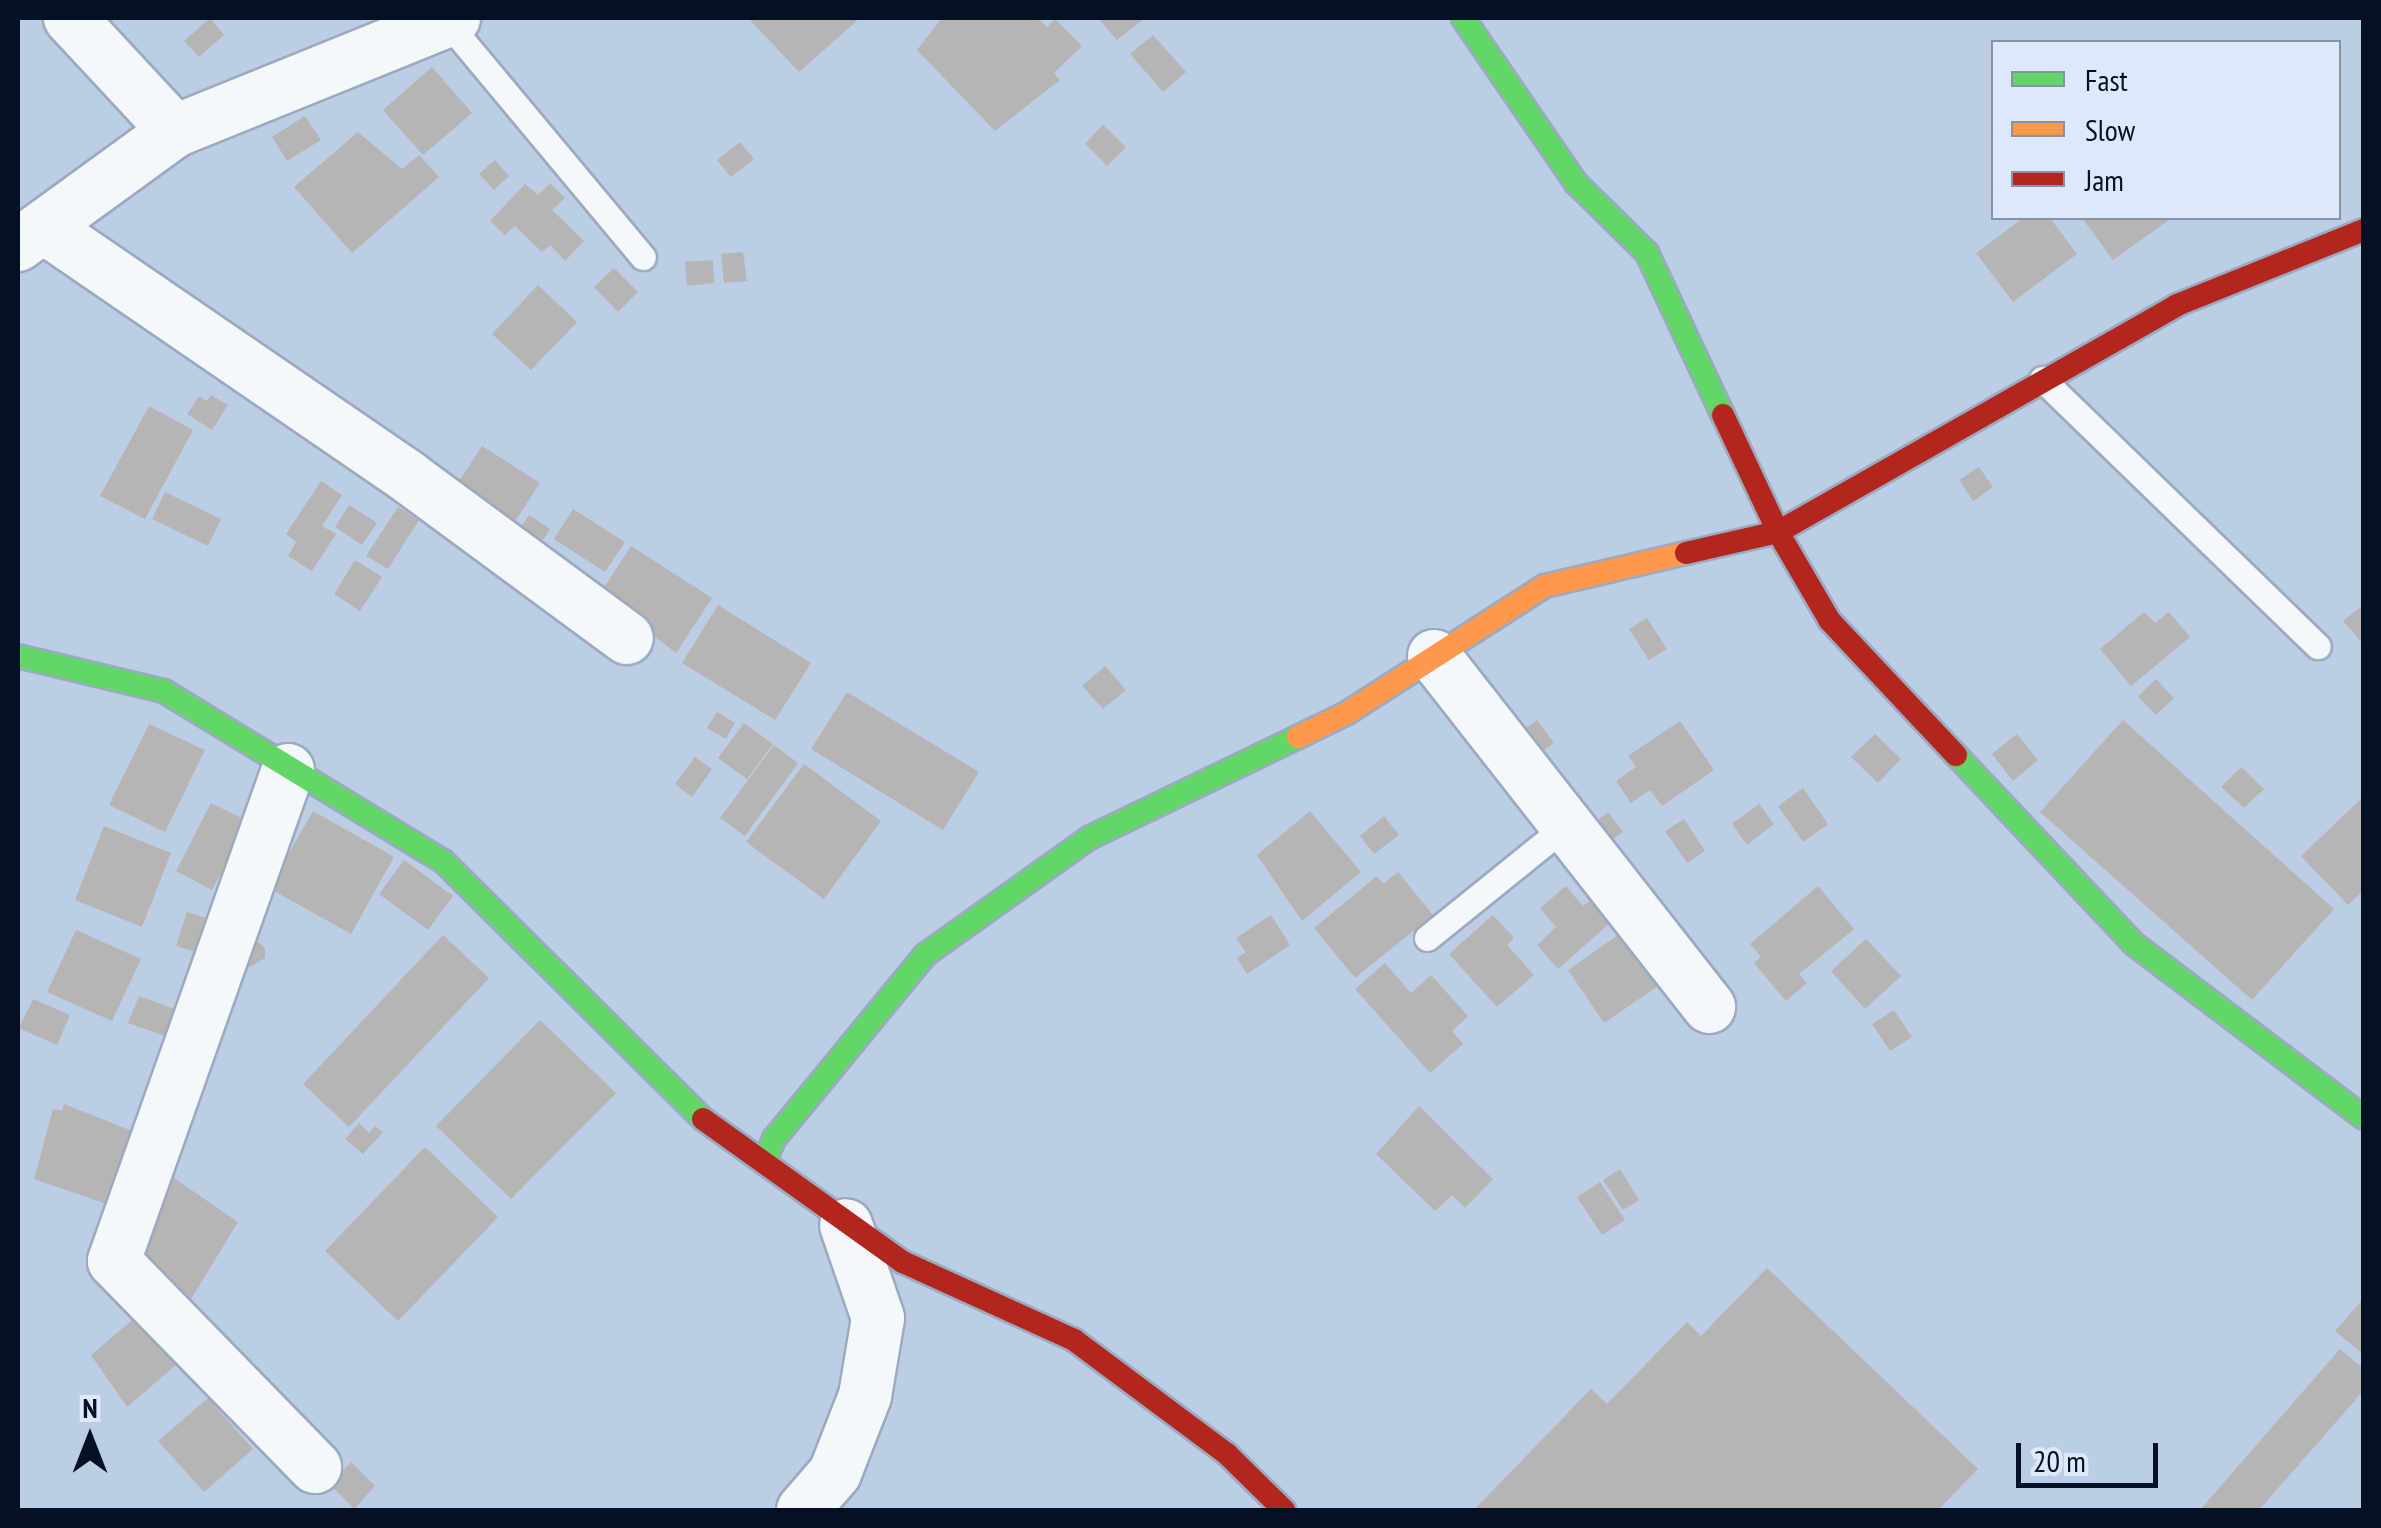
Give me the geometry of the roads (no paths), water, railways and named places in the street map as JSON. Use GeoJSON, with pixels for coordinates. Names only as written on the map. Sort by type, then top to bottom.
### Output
{"type":"FeatureCollection","features":[{"type":"Feature","properties":{"kind":"street"},"geometry":{"type":"LineString","coordinates":[[70,18],[175,132]]}},
{"type":"Feature","properties":{"kind":"street"},"geometry":{"type":"LineString","coordinates":[[1463,18],[1576,184],[1647,254],[1778,532],[1830,621],[2134,944],[2364,1118]]}},
{"type":"Feature","properties":{"kind":"street"},"geometry":{"type":"LineString","coordinates":[[450,20],[175,132],[31,237],[406,476],[627,638]]}},
{"type":"Feature","properties":{"kind":"street"},"geometry":{"type":"LineString","coordinates":[[765,1161],[774,1139],[925,955],[1089,838],[1347,713],[1546,586],[1778,532],[2177,306],[2364,230]]}},
{"type":"Feature","properties":{"kind":"street"},"geometry":{"type":"LineString","coordinates":[[18,656],[164,691],[443,861],[714,1130],[765,1161],[846,1225],[903,1262],[1074,1340],[1227,1454],[1284,1510]]}},
{"type":"Feature","properties":{"kind":"street"},"geometry":{"type":"LineString","coordinates":[[1434,656],[1709,1007]]}},
{"type":"Feature","properties":{"kind":"street"},"geometry":{"type":"LineString","coordinates":[[288,770],[114,1261],[315,1467]]}},
{"type":"Feature","properties":{"kind":"street"},"geometry":{"type":"LineString","coordinates":[[803,1510],[835,1474],[865,1396],[878,1318],[846,1225]]}},
{"type":"Feature","properties":{"kind":"lane"},"geometry":{"type":"LineString","coordinates":[[450,20],[643,258]]}},
{"type":"Feature","properties":{"kind":"lane"},"geometry":{"type":"LineString","coordinates":[[2042,380],[2318,646]]}},
{"type":"Feature","properties":{"kind":"lane"},"geometry":{"type":"LineString","coordinates":[[1427,938],[1566,826]]}}]}
